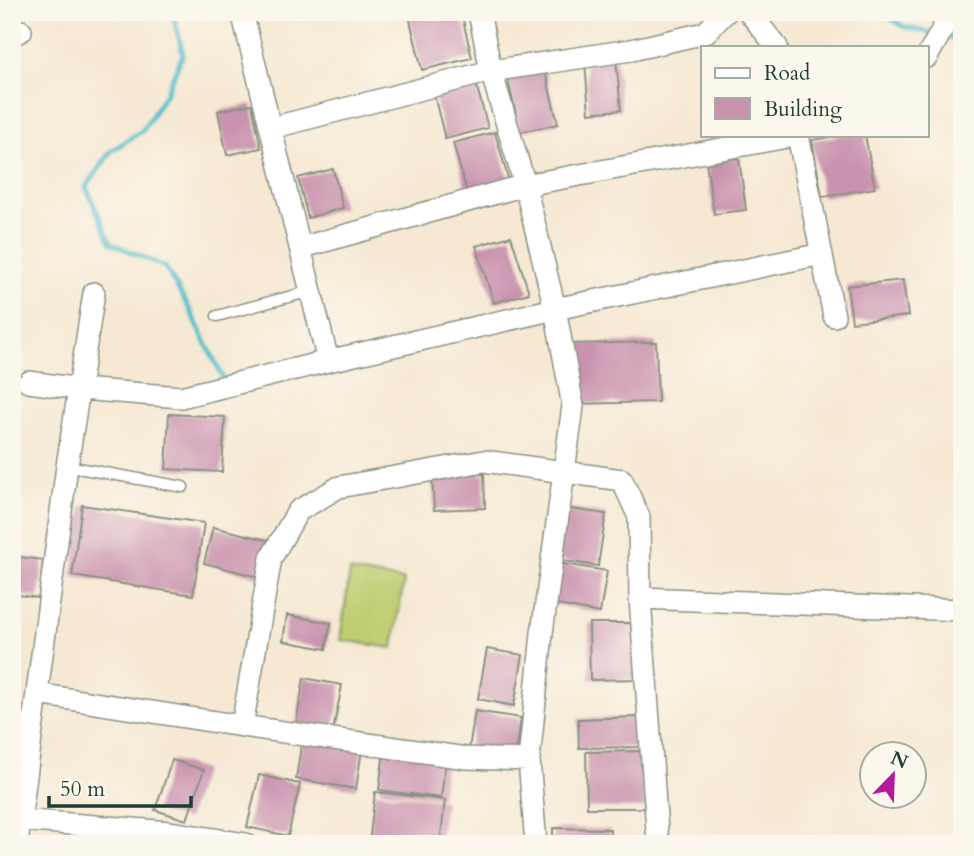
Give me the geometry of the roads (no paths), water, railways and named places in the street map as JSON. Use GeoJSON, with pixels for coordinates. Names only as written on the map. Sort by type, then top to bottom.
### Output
{"type":"FeatureCollection","features":[{"type":"Feature","properties":{"kind":"street"},"geometry":{"type":"LineString","coordinates":[[242,12],[328,361]]}},
{"type":"Feature","properties":{"kind":"street"},"geometry":{"type":"LineString","coordinates":[[479,12],[491,71],[524,185],[555,309],[573,406],[542,633],[529,760],[536,844]]}},
{"type":"Feature","properties":{"kind":"street"},"geometry":{"type":"LineString","coordinates":[[271,128],[491,71],[631,50],[705,33],[726,12]]}},
{"type":"Feature","properties":{"kind":"street"},"geometry":{"type":"LineString","coordinates":[[749,12],[776,46]]}},
{"type":"Feature","properties":{"kind":"street"},"geometry":{"type":"LineString","coordinates":[[928,55],[952,12]]}},
{"type":"Feature","properties":{"kind":"street"},"geometry":{"type":"LineString","coordinates":[[300,248],[524,185],[793,136]]}},
{"type":"Feature","properties":{"kind":"street"},"geometry":{"type":"LineString","coordinates":[[798,136],[834,316]]}},
{"type":"Feature","properties":{"kind":"street"},"geometry":{"type":"LineString","coordinates":[[29,382],[180,397],[555,309],[822,254]]}},
{"type":"Feature","properties":{"kind":"street"},"geometry":{"type":"LineString","coordinates":[[17,844],[67,466],[94,293]]}},
{"type":"Feature","properties":{"kind":"street"},"geometry":{"type":"LineString","coordinates":[[242,726],[271,558],[298,511],[339,487],[484,461],[622,480],[639,517],[640,598],[658,844]]}},
{"type":"Feature","properties":{"kind":"street"},"geometry":{"type":"LineString","coordinates":[[640,598],[962,610]]}},
{"type":"Feature","properties":{"kind":"street"},"geometry":{"type":"LineString","coordinates":[[37,694],[466,758],[529,760]]}},
{"type":"Feature","properties":{"kind":"street"},"geometry":{"type":"LineString","coordinates":[[20,820],[169,838],[246,844]]}},
{"type":"Feature","properties":{"kind":"lane"},"geometry":{"type":"LineString","coordinates":[[217,317],[311,291]]}},
{"type":"Feature","properties":{"kind":"lane"},"geometry":{"type":"LineString","coordinates":[[67,466],[183,487]]}},
{"type":"Feature","properties":{"kind":"waterway"},"geometry":{"type":"LineString","coordinates":[[170,12],[174,17],[183,54],[166,93],[143,130],[111,151],[86,187],[111,243],[165,267],[189,308],[224,380]]}},
{"type":"Feature","properties":{"kind":"waterway"},"geometry":{"type":"LineString","coordinates":[[881,12],[904,27],[935,34]]}},
{"type":"Feature","properties":{"kind":"waterway"},"geometry":{"type":"LineString","coordinates":[[945,36],[962,41]]}}]}
